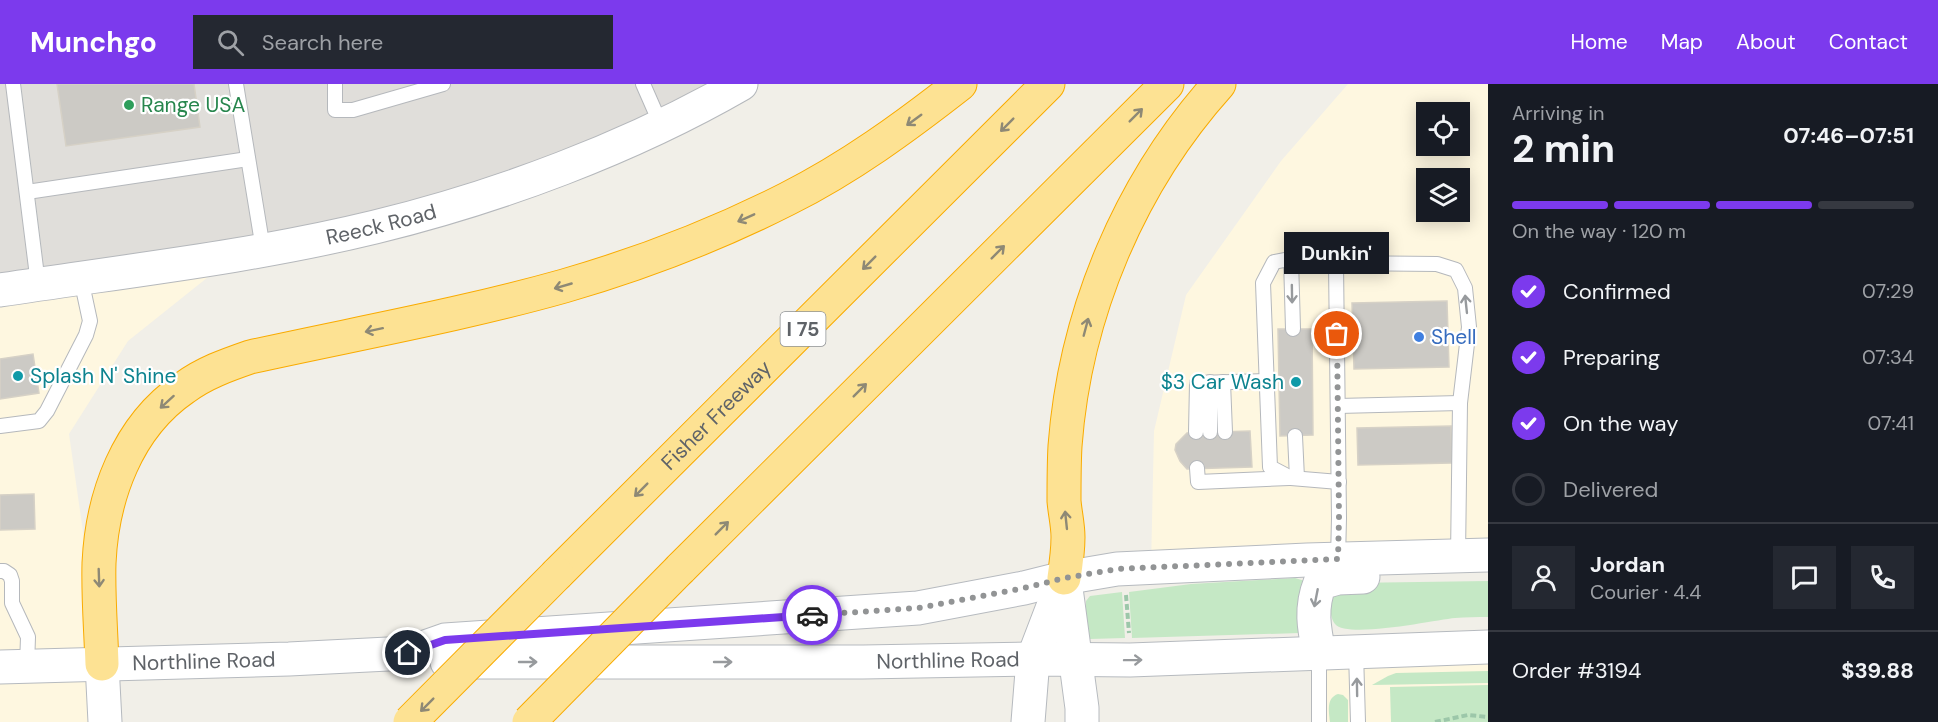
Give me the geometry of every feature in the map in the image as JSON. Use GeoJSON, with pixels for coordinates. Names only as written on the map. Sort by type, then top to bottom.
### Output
{"type":"FeatureCollection","features":[{"type":"Feature","properties":{"kind":"highway"},"geometry":{"type":"LineString","coordinates":[[102,664],[99,564],[102,529],[110,494],[119,467],[137,435],[161,407],[183,388],[215,369],[250,357],[509,301],[621,268],[694,241],[787,199],[840,170],[898,131],[960,84]]}},
{"type":"Feature","properties":{"kind":"highway","name":"Fisher Freeway"},"geometry":{"type":"LineString","coordinates":[[410,722],[1048,84]]}},
{"type":"Feature","properties":{"kind":"highway"},"geometry":{"type":"LineString","coordinates":[[529,722],[1167,84]]}},
{"type":"Feature","properties":{"kind":"highway"},"geometry":{"type":"LineString","coordinates":[[1065,578],[1068,538],[1065,447],[1076,367],[1088,320],[1118,238],[1137,200],[1186,124],[1219,84]]}},
{"type":"Feature","properties":{"kind":"main road","name":"Reeck Road"},"geometry":{"type":"LineString","coordinates":[[0,290],[263,249],[376,227],[454,205],[587,158],[661,125],[741,84]]}},
{"type":"Feature","properties":{"kind":"main road","name":"Northline Road"},"geometry":{"type":"LineString","coordinates":[[14,666],[289,659],[408,653],[445,640],[918,608],[1065,578],[1123,569],[1338,559],[1473,556]]}},
{"type":"Feature","properties":{"kind":"main road"},"geometry":{"type":"LineString","coordinates":[[1319,653],[1314,625],[1314,597],[1320,583],[1338,578],[1488,573]]}},
{"type":"Feature","properties":{"kind":"main road"},"geometry":{"type":"LineString","coordinates":[[1028,722],[1033,659],[1065,578]]}},
{"type":"Feature","properties":{"kind":"main road"},"geometry":{"type":"LineString","coordinates":[[1065,578],[1082,722]]}},
{"type":"Feature","properties":{"kind":"main road"},"geometry":{"type":"LineString","coordinates":[[1370,651],[1466,626],[1488,625]]}},
{"type":"Feature","properties":{"kind":"main road","name":"Northline Road"},"geometry":{"type":"LineString","coordinates":[[408,653],[437,662],[863,662],[1130,660],[1488,647]]}},
{"type":"Feature","properties":{"kind":"main road"},"geometry":{"type":"LineString","coordinates":[[102,664],[105,722]]}},
{"type":"Feature","properties":{"kind":"lane"},"geometry":{"type":"LineString","coordinates":[[13,84],[38,284]]}},
{"type":"Feature","properties":{"kind":"lane"},"geometry":{"type":"LineString","coordinates":[[236,84],[263,249]]}},
{"type":"Feature","properties":{"kind":"lane"},"geometry":{"type":"LineString","coordinates":[[334,84],[335,110],[353,110],[443,84]]}},
{"type":"Feature","properties":{"kind":"lane"},"geometry":{"type":"LineString","coordinates":[[642,84],[661,125]]}},
{"type":"Feature","properties":{"kind":"lane"},"geometry":{"type":"LineString","coordinates":[[27,192],[248,159]]}},
{"type":"Feature","properties":{"kind":"lane"},"geometry":{"type":"LineString","coordinates":[[1294,478],[1270,467],[1263,283],[1274,262],[1310,255],[1336,263],[1437,264],[1456,270],[1465,288],[1469,327],[1460,404],[1473,556]]}},
{"type":"Feature","properties":{"kind":"lane"},"geometry":{"type":"LineString","coordinates":[[1291,259],[1293,329]]}},
{"type":"Feature","properties":{"kind":"lane"},"geometry":{"type":"LineString","coordinates":[[1336,263],[1338,559]]}},
{"type":"Feature","properties":{"kind":"lane"},"geometry":{"type":"LineString","coordinates":[[0,426],[39,421],[47,411],[86,335],[90,321],[81,278]]}},
{"type":"Feature","properties":{"kind":"lane"},"geometry":{"type":"LineString","coordinates":[[1210,383],[1266,381]]}},
{"type":"Feature","properties":{"kind":"lane"},"geometry":{"type":"LineString","coordinates":[[1210,383],[1225,432]]}},
{"type":"Feature","properties":{"kind":"lane"},"geometry":{"type":"LineString","coordinates":[[1203,432],[1210,383]]}},
{"type":"Feature","properties":{"kind":"lane"},"geometry":{"type":"LineString","coordinates":[[1338,406],[1460,404]]}},
{"type":"Feature","properties":{"kind":"lane"},"geometry":{"type":"LineString","coordinates":[[1294,478],[1295,436]]}},
{"type":"Feature","properties":{"kind":"lane"},"geometry":{"type":"LineString","coordinates":[[1204,468],[1198,482],[1294,478],[1339,482]]}},
{"type":"Feature","properties":{"kind":"lane"},"geometry":{"type":"LineString","coordinates":[[1225,468],[1228,482]]}},
{"type":"Feature","properties":{"kind":"lane"},"geometry":{"type":"LineString","coordinates":[[0,571],[10,574],[12,603],[28,636],[14,666]]}},
{"type":"Feature","properties":{"kind":"lane"},"geometry":{"type":"LineString","coordinates":[[1358,722],[1370,651]]}},
{"type":"Feature","properties":{"kind":"lane"},"geometry":{"type":"LineString","coordinates":[[1319,653],[1319,722]]}},
{"type":"Feature","properties":{"kind":"path"},"geometry":{"type":"LineString","coordinates":[[1125,595],[1129,638]]}},
{"type":"Feature","properties":{"kind":"path"},"geometry":{"type":"LineString","coordinates":[[1435,722],[1468,715],[1488,717]]}},
{"type":"Feature","properties":{"kind":"shaded area"},"geometry":{"type":"Polygon","coordinates":[[[0,84],[741,84],[530,180],[0,289],[0,84]]]}},
{"type":"Feature","properties":{"kind":"shaded area"},"geometry":{"type":"Polygon","coordinates":[[[1348,84],[1488,84],[1488,555],[1151,567],[1154,431],[1186,295],[1281,161],[1348,84]]]}},
{"type":"Feature","properties":{"kind":"shaded area"},"geometry":{"type":"Polygon","coordinates":[[[237,254],[128,341],[69,434],[102,664],[105,722],[0,722],[0,289],[237,254]]]}},
{"type":"Feature","properties":{"kind":"shaded area"},"geometry":{"type":"Polygon","coordinates":[[[1488,647],[1488,722],[1319,722],[1319,653],[1488,647]]]}},
{"type":"Feature","properties":{"kind":"green space"},"geometry":{"type":"Polygon","coordinates":[[[1295,578],[1305,581],[1299,600],[1300,633],[1132,638],[1129,592],[1191,584],[1295,578]]]}},
{"type":"Feature","properties":{"kind":"green space"},"geometry":{"type":"Polygon","coordinates":[[[1488,581],[1488,617],[1455,618],[1356,630],[1335,624],[1331,615],[1332,601],[1337,588],[1349,583],[1488,581]]]}},
{"type":"Feature","properties":{"kind":"green space"},"geometry":{"type":"Polygon","coordinates":[[[1122,592],[1125,638],[1090,639],[1086,636],[1086,601],[1090,596],[1122,592]]]}},
{"type":"Feature","properties":{"kind":"green space"},"geometry":{"type":"Polygon","coordinates":[[[1488,671],[1488,683],[1372,685],[1396,673],[1488,671]]]}},
{"type":"Feature","properties":{"kind":"green space"},"geometry":{"type":"Polygon","coordinates":[[[1488,685],[1488,722],[1391,722],[1390,687],[1488,685]]]}},
{"type":"Feature","properties":{"kind":"green space"},"geometry":{"type":"Polygon","coordinates":[[[1338,694],[1348,700],[1348,722],[1330,722],[1330,702],[1338,694]]]}},
{"type":"Feature","properties":{"kind":"building","name":"Range USA"},"geometry":{"type":"Polygon","coordinates":[[[57,84],[194,84],[200,127],[66,146],[57,84]]]}},
{"type":"Feature","properties":{"kind":"building"},"geometry":{"type":"Polygon","coordinates":[[[1447,301],[1449,367],[1354,369],[1352,303],[1447,301]]]}},
{"type":"Feature","properties":{"kind":"building","name":"$3 Car Wash"},"geometry":{"type":"Polygon","coordinates":[[[1278,329],[1312,329],[1313,435],[1280,436],[1278,329]]]}},
{"type":"Feature","properties":{"kind":"building","name":"Splash N' Shine"},"geometry":{"type":"Polygon","coordinates":[[[33,354],[39,393],[0,399],[0,359],[33,354]]]}},
{"type":"Feature","properties":{"kind":"building"},"geometry":{"type":"Polygon","coordinates":[[[1451,426],[1452,463],[1358,465],[1357,428],[1451,426]]]}},
{"type":"Feature","properties":{"kind":"building"},"geometry":{"type":"Polygon","coordinates":[[[1250,431],[1252,467],[1187,469],[1175,450],[1176,444],[1187,433],[1250,431]]]}},
{"type":"Feature","properties":{"kind":"building"},"geometry":{"type":"Polygon","coordinates":[[[34,494],[35,529],[0,530],[0,495],[34,494]]]}},
{"type":"Feature","properties":{"kind":"way so far"},"geometry":{"type":"LineString","coordinates":[[812,615],[918,608],[1117,569],[1338,559],[1337,334]]}},
{"type":"Feature","properties":{"kind":"place","name":"Range USA"},"geometry":{"type":"Point","coordinates":[129,105]}},
{"type":"Feature","properties":{"kind":"place","name":"Dunkin'"},"geometry":{"type":"Point","coordinates":[1337,334]}},
{"type":"Feature","properties":{"kind":"place","name":"Shell"},"geometry":{"type":"Point","coordinates":[1419,337]}},
{"type":"Feature","properties":{"kind":"place","name":"Splash N' Shine"},"geometry":{"type":"Point","coordinates":[18,376]}},
{"type":"Feature","properties":{"kind":"place","name":"$3 Car Wash"},"geometry":{"type":"Point","coordinates":[1296,382]}},
{"type":"Feature","properties":{"kind":"route"},"geometry":{"type":"LineString","coordinates":[[408,653],[445,640],[812,615]]}}]}
